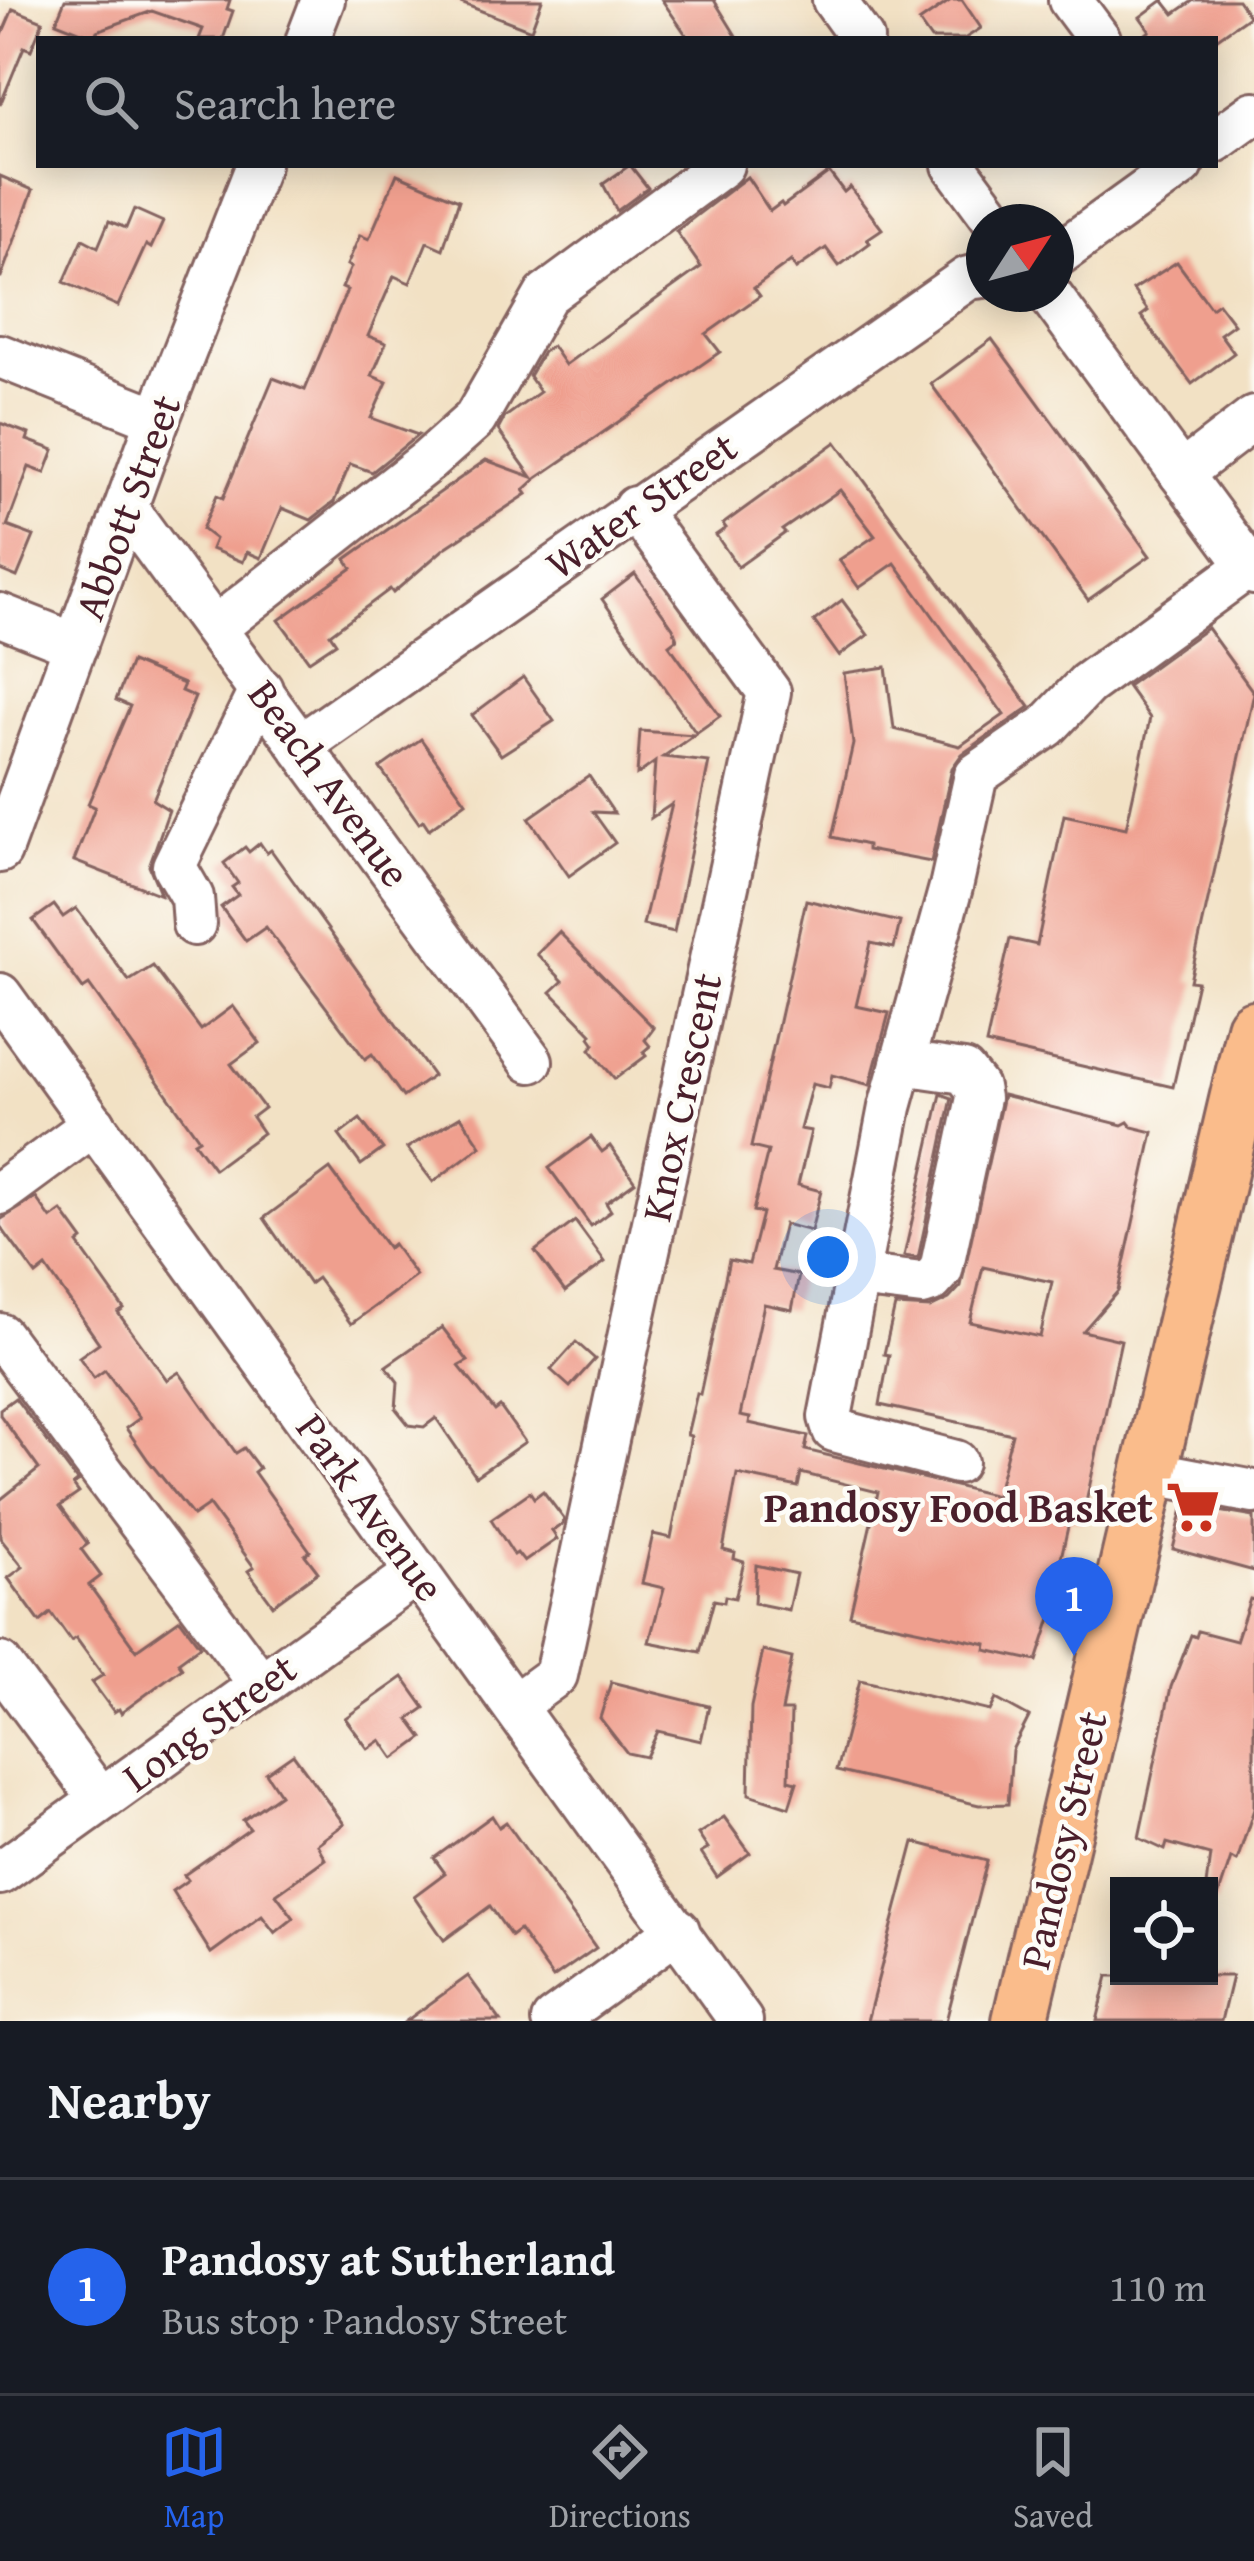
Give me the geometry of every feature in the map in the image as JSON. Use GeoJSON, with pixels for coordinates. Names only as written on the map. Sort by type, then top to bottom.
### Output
{"type":"FeatureCollection","features":[{"type":"Feature","properties":{"kind":"main road","name":"Pandosy Street"},"geometry":{"type":"LineString","coordinates":[[1020,2021],[1254,1028]]}},
{"type":"Feature","properties":{"kind":"street"},"geometry":{"type":"LineString","coordinates":[[309,36],[323,0]]}},
{"type":"Feature","properties":{"kind":"street"},"geometry":{"type":"LineString","coordinates":[[833,0],[860,36]]}},
{"type":"Feature","properties":{"kind":"street"},"geometry":{"type":"LineString","coordinates":[[1070,0],[1097,36]]}},
{"type":"Feature","properties":{"kind":"street"},"geometry":{"type":"LineString","coordinates":[[1218,139],[1254,113]]}},
{"type":"Feature","properties":{"kind":"street","name":"Abbott Street"},"geometry":{"type":"LineString","coordinates":[[0,851],[158,419],[258,168]]}},
{"type":"Feature","properties":{"kind":"street"},"geometry":{"type":"LineString","coordinates":[[215,628],[475,419],[545,296],[718,168]]}},
{"type":"Feature","properties":{"kind":"street"},"geometry":{"type":"LineString","coordinates":[[956,168],[983,204]]}},
{"type":"Feature","properties":{"kind":"street"},"geometry":{"type":"LineString","coordinates":[[1074,243],[1178,168]]}},
{"type":"Feature","properties":{"kind":"street","name":"Water Street"},"geometry":{"type":"LineString","coordinates":[[302,744],[966,279]]}},
{"type":"Feature","properties":{"kind":"street"},"geometry":{"type":"LineString","coordinates":[[956,1462],[834,1430],[830,1417],[902,1063],[951,887],[976,775],[1047,727],[1087,684],[1252,570],[1062,312]]}},
{"type":"Feature","properties":{"kind":"street"},"geometry":{"type":"LineString","coordinates":[[0,356],[158,419]]}},
{"type":"Feature","properties":{"kind":"street"},"geometry":{"type":"LineString","coordinates":[[1181,474],[1254,418]]}},
{"type":"Feature","properties":{"kind":"street","name":"Beach Avenue"},"geometry":{"type":"LineString","coordinates":[[126,508],[531,1060]]}},
{"type":"Feature","properties":{"kind":"street","name":"Knox Crescent"},"geometry":{"type":"LineString","coordinates":[[515,1705],[556,1675],[769,692],[635,508]]}},
{"type":"Feature","properties":{"kind":"street"},"geometry":{"type":"LineString","coordinates":[[0,615],[76,645]]}},
{"type":"Feature","properties":{"kind":"street"},"geometry":{"type":"LineString","coordinates":[[194,924],[192,897],[174,866],[261,688]]}},
{"type":"Feature","properties":{"kind":"street","name":"Park Avenue"},"geometry":{"type":"LineString","coordinates":[[0,994],[741,2021]]}},
{"type":"Feature","properties":{"kind":"street"},"geometry":{"type":"LineString","coordinates":[[857,1276],[922,1284],[941,1270],[978,1098],[964,1072],[902,1063]]}},
{"type":"Feature","properties":{"kind":"street"},"geometry":{"type":"LineString","coordinates":[[0,1193],[94,1124]]}},
{"type":"Feature","properties":{"kind":"street"},"geometry":{"type":"LineString","coordinates":[[0,1335],[260,1685]]}},
{"type":"Feature","properties":{"kind":"street"},"geometry":{"type":"LineString","coordinates":[[1149,1472],[1254,1492]]}},
{"type":"Feature","properties":{"kind":"street","name":"Long Street"},"geometry":{"type":"LineString","coordinates":[[0,1873],[418,1572]]}},
{"type":"Feature","properties":{"kind":"street"},"geometry":{"type":"LineString","coordinates":[[0,1664],[101,1800]]}},
{"type":"Feature","properties":{"kind":"street"},"geometry":{"type":"LineString","coordinates":[[553,2021],[678,1930]]}},
{"type":"Feature","properties":{"kind":"building"},"geometry":{"type":"Polygon","coordinates":[[[65,0],[230,0],[227,9],[233,11],[224,36],[200,36],[203,29],[152,11],[94,36],[56,22],[65,0]]]}},
{"type":"Feature","properties":{"kind":"building"},"geometry":{"type":"Polygon","coordinates":[[[453,0],[542,0],[531,30],[453,0]]]}},
{"type":"Feature","properties":{"kind":"building"},"geometry":{"type":"Polygon","coordinates":[[[662,0],[714,0],[736,36],[687,36],[662,0]]]}},
{"type":"Feature","properties":{"kind":"building"},"geometry":{"type":"Polygon","coordinates":[[[951,0],[962,0],[981,28],[969,36],[929,36],[919,22],[951,0]]]}},
{"type":"Feature","properties":{"kind":"building"},"geometry":{"type":"Polygon","coordinates":[[[1163,0],[1174,14],[1194,0],[1238,0],[1249,16],[1218,38],[1143,36],[1150,31],[1140,17],[1163,0]]]}},
{"type":"Feature","properties":{"kind":"building"},"geometry":{"type":"Polygon","coordinates":[[[13,9],[43,21],[31,50],[24,47],[0,105],[0,39],[13,9]]]}},
{"type":"Feature","properties":{"kind":"building"},"geometry":{"type":"Polygon","coordinates":[[[632,168],[648,188],[617,211],[603,184],[632,168]]]}},
{"type":"Feature","properties":{"kind":"building"},"geometry":{"type":"Polygon","coordinates":[[[829,172],[844,192],[850,187],[882,229],[867,239],[870,243],[839,266],[826,248],[796,269],[791,261],[754,288],[760,296],[706,334],[720,352],[537,478],[524,490],[527,494],[330,634],[336,643],[309,661],[279,620],[352,568],[346,559],[486,460],[532,477],[498,430],[505,417],[540,392],[529,376],[543,352],[552,346],[565,365],[701,267],[676,231],[747,177],[770,211],[829,172]]]}},
{"type":"Feature","properties":{"kind":"building"},"geometry":{"type":"Polygon","coordinates":[[[397,174],[459,200],[443,249],[427,242],[410,283],[394,276],[368,336],[386,343],[372,376],[387,382],[371,418],[418,435],[372,472],[350,464],[334,502],[311,520],[282,508],[261,558],[247,552],[243,562],[211,549],[215,539],[202,529],[217,495],[223,498],[273,378],[305,390],[347,290],[342,288],[351,267],[347,265],[360,235],[369,239],[397,174]]]}},
{"type":"Feature","properties":{"kind":"building"},"geometry":{"type":"Polygon","coordinates":[[[0,176],[33,190],[1,277],[0,277],[0,176]]]}},
{"type":"Feature","properties":{"kind":"building"},"geometry":{"type":"Polygon","coordinates":[[[134,209],[163,222],[151,248],[146,245],[118,306],[64,282],[83,239],[98,247],[109,221],[126,228],[134,209]]]}},
{"type":"Feature","properties":{"kind":"building"},"geometry":{"type":"Polygon","coordinates":[[[1177,262],[1211,308],[1218,303],[1234,324],[1220,334],[1234,353],[1192,384],[1141,316],[1148,311],[1133,290],[1177,262]]]}},
{"type":"Feature","properties":{"kind":"building"},"geometry":{"type":"Polygon","coordinates":[[[992,339],[1150,556],[1088,600],[931,384],[992,339]]]}},
{"type":"Feature","properties":{"kind":"building"},"geometry":{"type":"Polygon","coordinates":[[[0,423],[54,450],[45,473],[29,467],[7,526],[34,536],[17,577],[0,570],[0,423]]]}},
{"type":"Feature","properties":{"kind":"building"},"geometry":{"type":"Polygon","coordinates":[[[836,442],[1030,707],[962,754],[952,768],[931,862],[867,850],[867,845],[832,837],[853,744],[844,673],[886,667],[894,729],[960,746],[1004,715],[895,563],[859,588],[839,560],[875,536],[840,490],[738,567],[716,535],[726,528],[723,524],[836,442]]]}},
{"type":"Feature","properties":{"kind":"building"},"geometry":{"type":"Polygon","coordinates":[[[635,574],[673,628],[677,639],[669,645],[720,716],[696,733],[602,599],[635,574]]]}},
{"type":"Feature","properties":{"kind":"building"},"geometry":{"type":"Polygon","coordinates":[[[842,600],[868,635],[839,656],[814,621],[842,600]]]}},
{"type":"Feature","properties":{"kind":"building"},"geometry":{"type":"Polygon","coordinates":[[[1207,628],[1254,693],[1190,981],[1197,982],[1173,1087],[986,1044],[1010,939],[1037,945],[1064,815],[1126,828],[1150,718],[1127,686],[1207,628]]]}},
{"type":"Feature","properties":{"kind":"building"},"geometry":{"type":"Polygon","coordinates":[[[131,662],[184,684],[181,691],[195,697],[153,800],[169,810],[149,866],[161,895],[74,861],[95,807],[88,804],[130,706],[116,700],[131,662]]]}},
{"type":"Feature","properties":{"kind":"building"},"geometry":{"type":"Polygon","coordinates":[[[523,677],[554,721],[501,755],[472,715],[523,677]]]}},
{"type":"Feature","properties":{"kind":"building"},"geometry":{"type":"Polygon","coordinates":[[[640,731],[694,735],[663,757],[709,762],[674,932],[643,925],[672,804],[651,818],[655,762],[637,775],[640,731]]]}},
{"type":"Feature","properties":{"kind":"building"},"geometry":{"type":"Polygon","coordinates":[[[421,739],[466,802],[429,829],[423,820],[419,823],[380,768],[421,739]]]}},
{"type":"Feature","properties":{"kind":"building"},"geometry":{"type":"Polygon","coordinates":[[[589,776],[614,813],[593,812],[615,843],[569,876],[529,818],[589,776]]]}},
{"type":"Feature","properties":{"kind":"building"},"geometry":{"type":"Polygon","coordinates":[[[260,843],[267,853],[271,850],[433,1076],[403,1097],[372,1054],[365,1059],[266,927],[246,941],[221,907],[238,895],[232,887],[238,883],[224,863],[245,847],[249,852],[260,843]]]}},
{"type":"Feature","properties":{"kind":"building"},"geometry":{"type":"Polygon","coordinates":[[[806,900],[900,922],[894,948],[871,943],[856,1006],[889,1013],[870,1085],[832,1075],[829,1088],[812,1084],[800,1129],[811,1131],[798,1185],[821,1191],[811,1231],[784,1224],[773,1270],[799,1275],[792,1310],[764,1304],[740,1416],[750,1418],[749,1423],[808,1436],[805,1450],[996,1496],[1012,1434],[880,1405],[889,1355],[884,1354],[895,1306],[930,1308],[949,1299],[961,1286],[1003,1095],[1122,1125],[1128,1122],[1153,1132],[1118,1291],[1083,1331],[1121,1340],[1082,1521],[1070,1518],[1053,1593],[1059,1594],[1037,1661],[986,1650],[987,1644],[850,1615],[878,1492],[801,1473],[798,1487],[737,1474],[723,1550],[744,1562],[735,1598],[714,1600],[700,1652],[649,1642],[664,1588],[642,1583],[653,1534],[671,1538],[691,1436],[687,1435],[729,1260],[749,1264],[762,1213],[753,1211],[768,1151],[751,1147],[806,900]],[[983,1267],[970,1322],[1040,1337],[1052,1282],[983,1267]]]}},
{"type":"Feature","properties":{"kind":"building"},"geometry":{"type":"Polygon","coordinates":[[[54,905],[63,917],[76,908],[129,981],[153,966],[201,1030],[233,1006],[260,1043],[231,1064],[264,1108],[252,1117],[263,1133],[214,1169],[194,1142],[199,1139],[89,985],[83,989],[33,920],[54,905]]]}},
{"type":"Feature","properties":{"kind":"building"},"geometry":{"type":"Polygon","coordinates":[[[559,932],[654,1028],[645,1040],[650,1046],[643,1052],[646,1056],[615,1079],[590,1049],[595,1044],[592,1034],[551,992],[563,981],[537,954],[559,932]]]}},
{"type":"Feature","properties":{"kind":"building"},"geometry":{"type":"Polygon","coordinates":[[[941,1094],[952,1098],[918,1258],[904,1256],[941,1094]]]}},
{"type":"Feature","properties":{"kind":"building"},"geometry":{"type":"Polygon","coordinates":[[[461,1116],[481,1146],[433,1182],[407,1148],[461,1116]]]}},
{"type":"Feature","properties":{"kind":"building"},"geometry":{"type":"Polygon","coordinates":[[[360,1119],[383,1149],[361,1165],[339,1135],[360,1119]]]}},
{"type":"Feature","properties":{"kind":"building"},"geometry":{"type":"Polygon","coordinates":[[[591,1137],[602,1152],[610,1146],[635,1182],[606,1203],[611,1211],[591,1226],[549,1168],[591,1137]]]}},
{"type":"Feature","properties":{"kind":"building"},"geometry":{"type":"Polygon","coordinates":[[[330,1169],[388,1248],[393,1244],[416,1276],[351,1324],[317,1278],[309,1284],[264,1218],[330,1169]]]}},
{"type":"Feature","properties":{"kind":"building"},"geometry":{"type":"Polygon","coordinates":[[[36,1198],[51,1219],[62,1211],[83,1240],[78,1244],[124,1309],[118,1313],[167,1380],[179,1372],[236,1453],[244,1448],[259,1468],[254,1472],[310,1551],[305,1555],[318,1572],[273,1605],[248,1571],[254,1567],[209,1505],[193,1516],[148,1460],[126,1428],[140,1418],[105,1370],[94,1378],[79,1357],[99,1343],[46,1267],[36,1275],[0,1226],[0,1220],[36,1198]]]}},
{"type":"Feature","properties":{"kind":"building"},"geometry":{"type":"Polygon","coordinates":[[[575,1221],[605,1262],[565,1292],[535,1251],[575,1221]]]}},
{"type":"Feature","properties":{"kind":"building"},"geometry":{"type":"Polygon","coordinates":[[[442,1327],[468,1361],[459,1366],[495,1411],[500,1407],[525,1442],[476,1476],[436,1418],[424,1427],[409,1425],[396,1409],[398,1382],[386,1366],[442,1327]]]}},
{"type":"Feature","properties":{"kind":"building"},"geometry":{"type":"Polygon","coordinates":[[[576,1342],[595,1359],[570,1387],[551,1370],[576,1342]]]}},
{"type":"Feature","properties":{"kind":"building"},"geometry":{"type":"Polygon","coordinates":[[[15,1398],[78,1482],[73,1485],[79,1493],[60,1506],[88,1544],[81,1549],[101,1576],[89,1585],[136,1650],[180,1619],[200,1646],[178,1662],[182,1668],[121,1713],[119,1709],[114,1712],[92,1682],[103,1675],[76,1638],[71,1641],[51,1613],[40,1622],[8,1578],[23,1567],[0,1538],[0,1500],[39,1469],[0,1415],[0,1409],[15,1398]]]}},
{"type":"Feature","properties":{"kind":"building"},"geometry":{"type":"Polygon","coordinates":[[[543,1491],[563,1524],[552,1531],[557,1539],[524,1562],[514,1555],[491,1519],[530,1492],[534,1498],[543,1491]]]}},
{"type":"Feature","properties":{"kind":"building"},"geometry":{"type":"Polygon","coordinates":[[[1184,1505],[1254,1517],[1254,1571],[1173,1549],[1184,1505]]]}},
{"type":"Feature","properties":{"kind":"building"},"geometry":{"type":"Polygon","coordinates":[[[756,1565],[796,1574],[788,1610],[754,1603],[756,1565]]]}},
{"type":"Feature","properties":{"kind":"building"},"geometry":{"type":"Polygon","coordinates":[[[1250,1599],[1254,1600],[1254,1809],[1237,1861],[1231,1858],[1218,1897],[1218,1877],[1207,1877],[1210,1855],[1167,1843],[1165,1850],[1139,1838],[1171,1687],[1191,1635],[1196,1637],[1198,1631],[1236,1641],[1250,1599]]]}},
{"type":"Feature","properties":{"kind":"building"},"geometry":{"type":"Polygon","coordinates":[[[763,1651],[792,1658],[782,1711],[791,1711],[789,1780],[797,1782],[789,1807],[749,1794],[751,1707],[763,1651]]]}},
{"type":"Feature","properties":{"kind":"building"},"geometry":{"type":"Polygon","coordinates":[[[403,1677],[425,1708],[409,1719],[423,1738],[394,1759],[381,1740],[368,1749],[345,1718],[403,1677]]]}},
{"type":"Feature","properties":{"kind":"building"},"geometry":{"type":"Polygon","coordinates":[[[860,1680],[990,1711],[996,1699],[1029,1717],[1012,1750],[1008,1804],[979,1805],[836,1771],[860,1680]]]}},
{"type":"Feature","properties":{"kind":"building"},"geometry":{"type":"Polygon","coordinates":[[[611,1682],[709,1706],[701,1741],[658,1731],[646,1757],[627,1753],[600,1718],[611,1682]]]}},
{"type":"Feature","properties":{"kind":"building"},"geometry":{"type":"Polygon","coordinates":[[[293,1754],[344,1824],[317,1844],[325,1859],[276,1894],[294,1918],[275,1933],[262,1916],[211,1953],[172,1891],[188,1880],[184,1875],[250,1829],[243,1820],[280,1794],[266,1773],[293,1754]]]}},
{"type":"Feature","properties":{"kind":"building"},"geometry":{"type":"Polygon","coordinates":[[[492,1816],[499,1827],[506,1822],[596,1948],[553,1978],[519,1930],[511,1936],[490,1906],[444,1940],[414,1896],[445,1873],[434,1858],[492,1816]]]}},
{"type":"Feature","properties":{"kind":"building"},"geometry":{"type":"Polygon","coordinates":[[[724,1817],[750,1853],[717,1877],[701,1853],[708,1849],[698,1834],[724,1817]]]}},
{"type":"Feature","properties":{"kind":"building"},"geometry":{"type":"Polygon","coordinates":[[[914,1842],[987,1861],[946,2021],[867,2021],[914,1842]]]}},
{"type":"Feature","properties":{"kind":"building"},"geometry":{"type":"Polygon","coordinates":[[[468,1976],[501,2021],[406,2021],[468,1976]]]}},
{"type":"Feature","properties":{"kind":"building"},"geometry":{"type":"Polygon","coordinates":[[[1108,1976],[1110,1985],[1218,1985],[1218,1976],[1232,1976],[1221,2021],[1097,2021],[1108,1976]]]}},
{"type":"Feature","properties":{"kind":"place","name":"Pandosy Food Basket"},"geometry":{"type":"Point","coordinates":[1193,1507]}},
{"type":"Feature","properties":{"kind":"place","name":"Pandosy at Sutherland"},"geometry":{"type":"Point","coordinates":[1074,1656]}}]}
